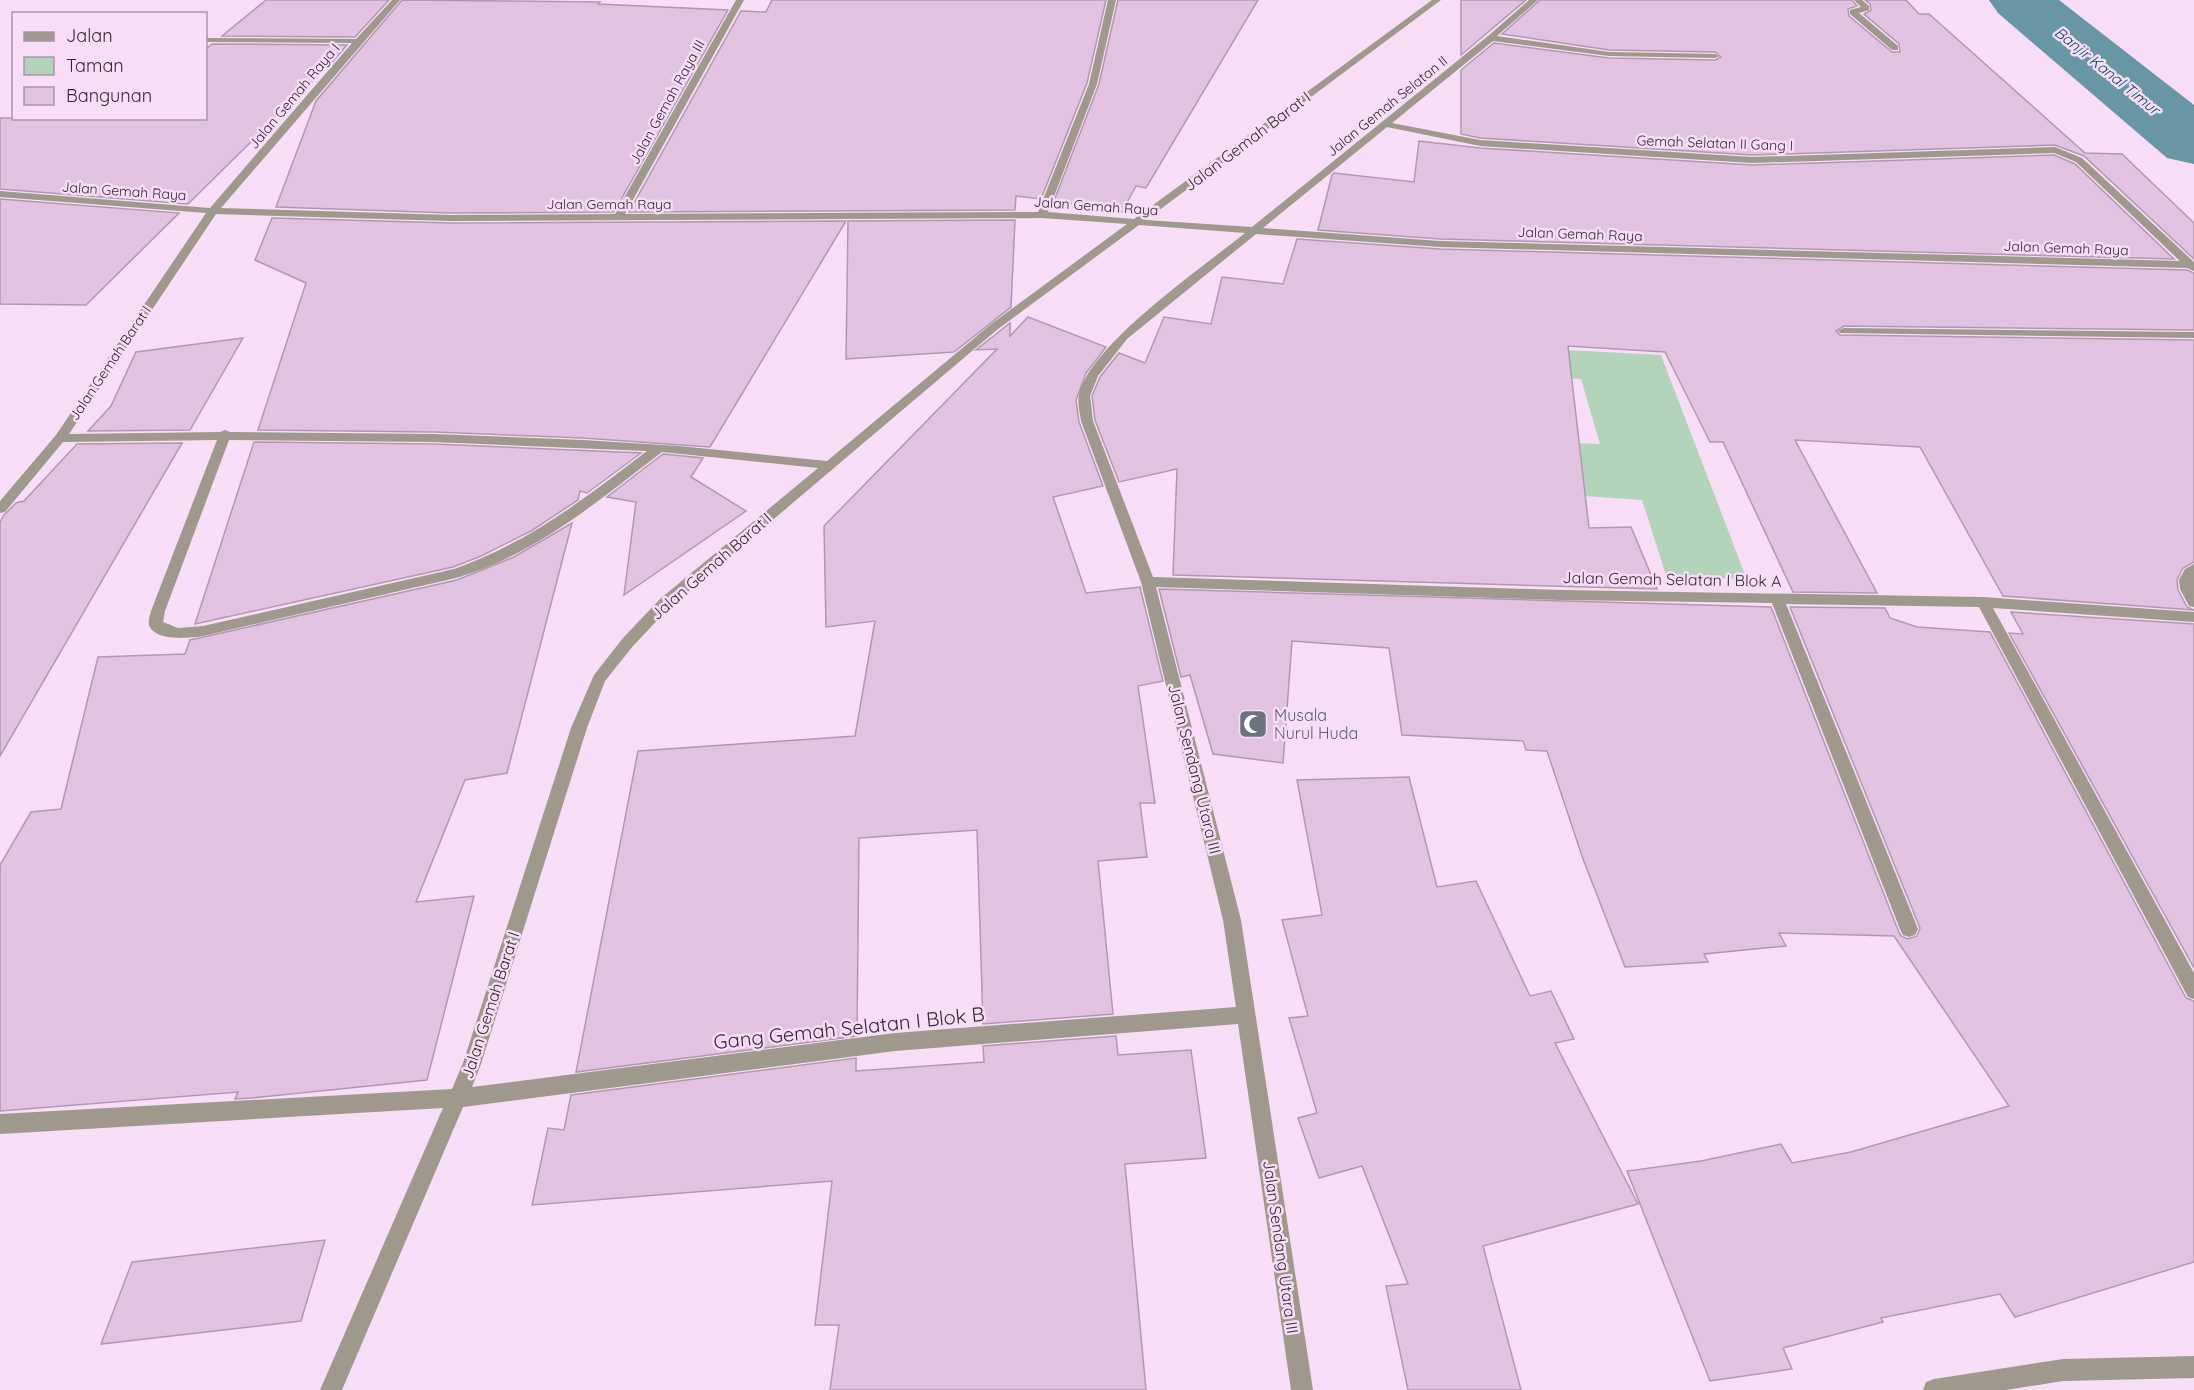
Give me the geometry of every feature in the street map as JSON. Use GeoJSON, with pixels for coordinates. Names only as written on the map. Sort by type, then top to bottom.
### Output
{"type":"FeatureCollection","features":[{"type":"Feature","properties":{"kind":"street","name":"Jalan Gemah Raya I"},"geometry":{"type":"LineString","coordinates":[[213,211],[358,40],[396,0]]}},
{"type":"Feature","properties":{"kind":"street","name":"Jalan Gemah Raya III"},"geometry":{"type":"LineString","coordinates":[[618,217],[740,0]]}},
{"type":"Feature","properties":{"kind":"street"},"geometry":{"type":"LineString","coordinates":[[1042,215],[1093,84],[1112,0]]}},
{"type":"Feature","properties":{"kind":"street","name":"Jalan Gemah Barat I"},"geometry":{"type":"LineString","coordinates":[[331,1390],[472,1064],[579,728],[599,678],[627,642],[665,603],[994,327],[1437,0]]}},
{"type":"Feature","properties":{"kind":"street","name":"Jalan Gemah Selatan II"},"geometry":{"type":"LineString","coordinates":[[1255,231],[1491,38],[1534,0]]}},
{"type":"Feature","properties":{"kind":"street"},"geometry":{"type":"LineString","coordinates":[[1858,0],[1866,8],[1853,12],[1895,48]]}},
{"type":"Feature","properties":{"kind":"street"},"geometry":{"type":"LineString","coordinates":[[1491,38],[1609,54],[1715,57]]}},
{"type":"Feature","properties":{"kind":"street"},"geometry":{"type":"LineString","coordinates":[[207,40],[358,40]]}},
{"type":"Feature","properties":{"kind":"street","name":"Gemah Selatan II Gang I"},"geometry":{"type":"LineString","coordinates":[[1386,124],[1480,143],[1752,160],[2045,149],[2063,152],[2079,160],[2193,267]]}},
{"type":"Feature","properties":{"kind":"street","name":"Jalan Gemah Raya"},"geometry":{"type":"LineString","coordinates":[[0,194],[213,211],[451,218],[1042,215],[1440,244],[2193,267]]}},
{"type":"Feature","properties":{"kind":"street","name":"Jalan Gemah Barat I"},"geometry":{"type":"LineString","coordinates":[[0,509],[60,438],[213,211]]}},
{"type":"Feature","properties":{"kind":"street","name":"Jalan Sendang Utara III"},"geometry":{"type":"LineString","coordinates":[[1255,231],[1123,337],[1092,375],[1084,396],[1087,420],[1148,582],[1232,920],[1302,1390]]}},
{"type":"Feature","properties":{"kind":"street"},"geometry":{"type":"LineString","coordinates":[[1844,331],[2194,335]]}},
{"type":"Feature","properties":{"kind":"street"},"geometry":{"type":"LineString","coordinates":[[60,438],[225,434],[421,437],[660,448],[829,465]]}},
{"type":"Feature","properties":{"kind":"street"},"geometry":{"type":"LineString","coordinates":[[225,434],[158,611],[156,624],[164,632],[178,634],[225,626],[445,576],[489,561],[514,550],[546,531],[660,448]]}},
{"type":"Feature","properties":{"kind":"street"},"geometry":{"type":"LineString","coordinates":[[2194,569],[2186,578],[2185,587],[2194,602]]}},
{"type":"Feature","properties":{"kind":"street","name":"Jalan Gemah Selatan I Blok A"},"geometry":{"type":"LineString","coordinates":[[1148,582],[1561,595],[1983,603],[2194,617]]}},
{"type":"Feature","properties":{"kind":"street"},"geometry":{"type":"LineString","coordinates":[[1777,599],[1909,928]]}},
{"type":"Feature","properties":{"kind":"street"},"geometry":{"type":"LineString","coordinates":[[1983,603],[2193,987]]}},
{"type":"Feature","properties":{"kind":"street","name":"Gang Gemah Selatan I Blok B"},"geometry":{"type":"LineString","coordinates":[[0,1124],[458,1098],[895,1042],[1247,1015]]}},
{"type":"Feature","properties":{"kind":"street"},"geometry":{"type":"LineString","coordinates":[[1934,1390],[2063,1371],[2194,1366]]}},
{"type":"Feature","properties":{"kind":"green space"},"geometry":{"type":"Polygon","coordinates":[[[1395,341],[1661,355],[1747,580],[1666,575],[1642,500],[1556,494],[1542,442],[1600,444],[1581,379],[1398,370],[1395,341]]]}},
{"type":"Feature","properties":{"kind":"building"},"geometry":{"type":"Polygon","coordinates":[[[266,0],[389,0],[355,37],[222,36],[266,0]]]}},
{"type":"Feature","properties":{"kind":"building"},"geometry":{"type":"Polygon","coordinates":[[[402,0],[600,2],[598,4],[728,10],[614,212],[451,213],[276,207],[316,101],[402,0]]]}},
{"type":"Feature","properties":{"kind":"building"},"geometry":{"type":"Polygon","coordinates":[[[772,0],[1106,0],[1087,83],[1041,199],[1016,196],[1015,210],[629,212],[741,11],[766,12],[772,0]]]}},
{"type":"Feature","properties":{"kind":"building"},"geometry":{"type":"Polygon","coordinates":[[[1118,0],[1258,0],[1146,188],[1136,186],[1122,212],[1054,201],[1099,84],[1118,0]]]}},
{"type":"Feature","properties":{"kind":"building"},"geometry":{"type":"Polygon","coordinates":[[[1461,0],[1526,0],[1461,55],[1461,0]]]}},
{"type":"Feature","properties":{"kind":"building"},"geometry":{"type":"Polygon","coordinates":[[[1540,0],[1852,0],[1857,6],[1848,9],[1849,16],[1892,52],[1900,52],[1899,44],[1864,14],[1871,10],[1870,4],[1865,0],[1906,0],[1919,14],[1929,14],[2085,153],[2122,154],[2194,223],[2194,259],[2084,156],[2055,145],[1752,155],[1480,138],[1461,134],[1461,70],[1494,43],[1609,58],[1715,60],[1721,57],[1715,52],[1609,50],[1502,34],[1540,0]]]}},
{"type":"Feature","properties":{"kind":"building"},"geometry":{"type":"Polygon","coordinates":[[[212,44],[347,45],[329,66],[330,64],[188,204],[0,189],[0,118],[12,118],[12,120],[207,120],[207,48],[212,44]]]}},
{"type":"Feature","properties":{"kind":"building"},"geometry":{"type":"Polygon","coordinates":[[[1419,141],[1480,148],[1752,165],[2054,155],[2075,164],[2174,259],[1440,239],[1318,230],[1334,173],[1414,182],[1419,141]]]}},
{"type":"Feature","properties":{"kind":"building"},"geometry":{"type":"Polygon","coordinates":[[[0,199],[179,213],[86,305],[0,304],[0,199]]]}},
{"type":"Feature","properties":{"kind":"building"},"geometry":{"type":"Polygon","coordinates":[[[272,218],[451,223],[846,221],[710,447],[583,438],[434,432],[258,430],[306,283],[255,260],[272,218]]]}},
{"type":"Feature","properties":{"kind":"building"},"geometry":{"type":"Polygon","coordinates":[[[1015,220],[1011,307],[954,352],[846,359],[848,221],[1015,220]]]}},
{"type":"Feature","properties":{"kind":"building"},"geometry":{"type":"Polygon","coordinates":[[[1297,239],[1440,249],[2187,270],[2194,273],[2194,330],[1844,326],[1836,331],[1840,335],[2194,340],[2194,562],[2183,568],[2177,580],[2178,590],[2187,607],[2194,610],[2003,596],[1920,447],[1795,440],[1877,593],[1793,592],[1723,442],[1710,442],[1665,352],[1568,346],[1589,528],[1631,527],[1657,589],[1173,575],[1177,469],[1119,482],[1095,420],[1092,396],[1100,377],[1119,353],[1145,363],[1164,317],[1211,324],[1222,277],[1283,284],[1297,239]]]}},
{"type":"Feature","properties":{"kind":"building"},"geometry":{"type":"Polygon","coordinates":[[[1028,317],[1106,347],[1086,373],[1076,400],[1079,422],[1103,486],[1053,497],[1086,593],[1140,587],[1163,681],[1138,686],[1155,803],[1140,803],[1147,857],[1098,861],[1113,1014],[983,1024],[977,830],[859,838],[857,1036],[576,1072],[638,751],[855,736],[875,621],[826,627],[824,526],[997,349],[976,350],[1010,323],[1010,336],[1028,317]]]}},
{"type":"Feature","properties":{"kind":"building"},"geometry":{"type":"Polygon","coordinates":[[[243,338],[190,430],[88,431],[111,406],[136,352],[243,338]]]}},
{"type":"Feature","properties":{"kind":"building"},"geometry":{"type":"Polygon","coordinates":[[[254,442],[434,444],[641,453],[587,493],[580,491],[578,500],[531,531],[453,567],[195,624],[254,442]]]}},
{"type":"Feature","properties":{"kind":"building"},"geometry":{"type":"Polygon","coordinates":[[[182,443],[0,756],[0,522],[4,515],[16,503],[24,501],[77,444],[182,443]]]}},
{"type":"Feature","properties":{"kind":"building"},"geometry":{"type":"Polygon","coordinates":[[[663,454],[703,458],[691,477],[746,511],[624,595],[636,502],[607,497],[663,454]]]}},
{"type":"Feature","properties":{"kind":"building"},"geometry":{"type":"Polygon","coordinates":[[[572,523],[507,773],[465,780],[416,902],[474,896],[427,1080],[252,1098],[235,1099],[238,1092],[0,1111],[0,865],[31,812],[61,809],[98,657],[185,654],[190,640],[457,580],[514,557],[572,523]]]}},
{"type":"Feature","properties":{"kind":"building"},"geometry":{"type":"Polygon","coordinates":[[[1159,589],[1771,607],[1898,930],[1901,936],[1908,939],[1917,936],[1920,928],[1790,607],[1885,608],[1890,618],[1917,627],[1990,632],[2186,998],[2194,1001],[2194,1262],[2015,1317],[2000,1294],[1881,1318],[1883,1322],[1783,1348],[1792,1369],[1710,1381],[1627,1171],[1701,1161],[1781,1144],[1792,1163],[1851,1152],[2009,1106],[1894,936],[1779,933],[1786,946],[1704,954],[1708,962],[1625,967],[1583,859],[1547,751],[1526,750],[1523,741],[1402,735],[1389,648],[1292,641],[1283,763],[1213,754],[1190,675],[1181,677],[1159,589]]]}},
{"type":"Feature","properties":{"kind":"building"},"geometry":{"type":"Polygon","coordinates":[[[2011,612],[2194,624],[2194,968],[2009,633],[2023,634],[2011,612]]]}},
{"type":"Feature","properties":{"kind":"building"},"geometry":{"type":"Polygon","coordinates":[[[1409,777],[1437,887],[1476,881],[1530,996],[1551,991],[1574,1039],[1555,1043],[1638,1204],[1483,1246],[1521,1390],[1408,1390],[1386,1286],[1408,1284],[1362,1166],[1319,1178],[1298,1118],[1317,1113],[1289,1018],[1308,1016],[1282,920],[1322,915],[1297,780],[1409,777]]]}},
{"type":"Feature","properties":{"kind":"building"},"geometry":{"type":"Polygon","coordinates":[[[1116,1036],[1118,1055],[1191,1050],[1206,1158],[1125,1164],[1146,1390],[830,1390],[839,1325],[815,1325],[832,1181],[532,1205],[548,1128],[564,1130],[571,1095],[856,1058],[856,1071],[984,1062],[983,1046],[1116,1036]]]}},
{"type":"Feature","properties":{"kind":"building"},"geometry":{"type":"Polygon","coordinates":[[[325,1240],[301,1321],[101,1344],[132,1262],[325,1240]]]}},
{"type":"Feature","properties":{"kind":"waterway","name":"Banjir Kanal Timur"},"geometry":{"type":"LineString","coordinates":[[2020,0],[2194,142]]}},
{"type":"Feature","properties":{"kind":"place","name":"Musala Nurul Huda"},"geometry":{"type":"Point","coordinates":[1253,724]}}]}
